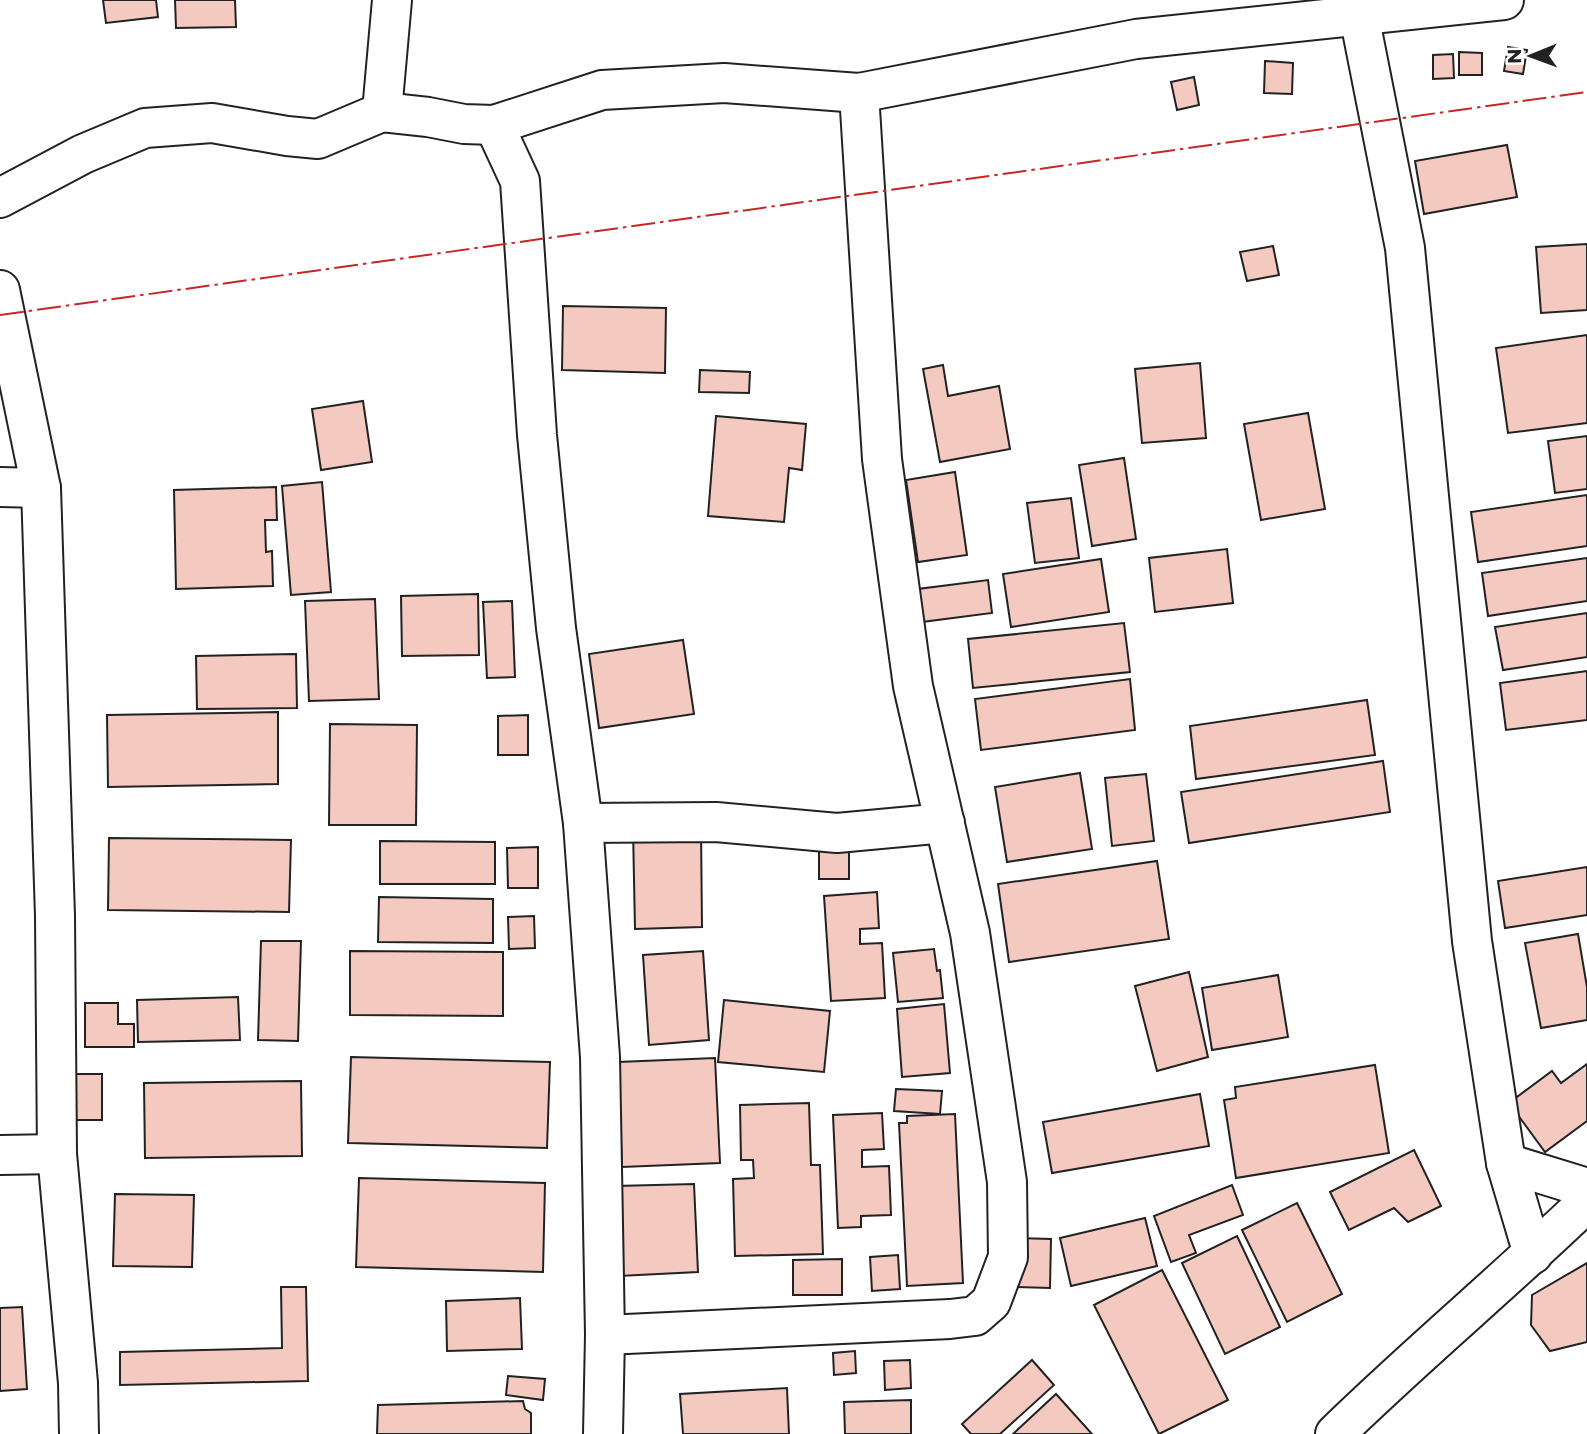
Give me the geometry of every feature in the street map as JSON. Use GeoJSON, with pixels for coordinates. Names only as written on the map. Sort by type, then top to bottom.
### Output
{"type":"FeatureCollection","features":[{"type":"Feature","properties":{"kind":"street"},"geometry":{"type":"LineString","coordinates":[[382,112],[392,0]]}},
{"type":"Feature","properties":{"kind":"street"},"geometry":{"type":"LineString","coordinates":[[0,198],[83,154],[145,128],[212,123],[318,139],[382,112],[464,124],[494,125],[601,90],[724,83],[859,93],[1136,39],[1357,8],[1504,0]]}},
{"type":"Feature","properties":{"kind":"street"},"geometry":{"type":"LineString","coordinates":[[1357,8],[1405,248],[1472,941],[1506,1163],[1533,1254]]}},
{"type":"Feature","properties":{"kind":"street"},"geometry":{"type":"LineString","coordinates":[[605,1335],[975,1316],[991,1302],[1008,1256],[1007,1182],[970,933],[913,686],[882,459],[859,93]]}},
{"type":"Feature","properties":{"kind":"street"},"geometry":{"type":"LineString","coordinates":[[520,181],[551,107]]}},
{"type":"Feature","properties":{"kind":"street"},"geometry":{"type":"LineString","coordinates":[[494,125],[520,181],[537,435],[556,628],[583,823],[600,1057],[605,1335],[603,1434]]}},
{"type":"Feature","properties":{"kind":"street"},"geometry":{"type":"LineString","coordinates":[[0,290],[41,488],[55,916],[57,1154],[78,1383],[79,1434]]}},
{"type":"Feature","properties":{"kind":"street"},"geometry":{"type":"LineString","coordinates":[[0,487],[41,488]]}},
{"type":"Feature","properties":{"kind":"street"},"geometry":{"type":"LineString","coordinates":[[583,823],[716,822],[837,833],[945,823]]}},
{"type":"Feature","properties":{"kind":"street"},"geometry":{"type":"LineString","coordinates":[[0,1155],[57,1154]]}},
{"type":"Feature","properties":{"kind":"street"},"geometry":{"type":"LineString","coordinates":[[1506,1163],[1587,1188]]}},
{"type":"Feature","properties":{"kind":"street"},"geometry":{"type":"LineString","coordinates":[[1335,1434],[1587,1202]]}},
{"type":"Feature","properties":{"kind":"building"},"geometry":{"type":"Polygon","coordinates":[[[103,0],[156,0],[158,17],[106,23],[103,0]]]}},
{"type":"Feature","properties":{"kind":"building"},"geometry":{"type":"Polygon","coordinates":[[[175,0],[235,0],[236,27],[176,28],[175,0]]]}},
{"type":"Feature","properties":{"kind":"building"},"geometry":{"type":"Polygon","coordinates":[[[1508,47],[1527,50],[1523,74],[1504,71],[1508,47]]]}},
{"type":"Feature","properties":{"kind":"building"},"geometry":{"type":"Polygon","coordinates":[[[1459,52],[1482,53],[1482,75],[1459,75],[1459,52]]]}},
{"type":"Feature","properties":{"kind":"building"},"geometry":{"type":"Polygon","coordinates":[[[1453,54],[1454,78],[1433,79],[1433,55],[1453,54]]]}},
{"type":"Feature","properties":{"kind":"building"},"geometry":{"type":"Polygon","coordinates":[[[1265,61],[1293,63],[1292,94],[1264,93],[1265,61]]]}},
{"type":"Feature","properties":{"kind":"building"},"geometry":{"type":"Polygon","coordinates":[[[1194,77],[1199,105],[1177,110],[1171,82],[1194,77]]]}},
{"type":"Feature","properties":{"kind":"building"},"geometry":{"type":"Polygon","coordinates":[[[1507,145],[1517,197],[1424,214],[1415,161],[1507,145]]]}},
{"type":"Feature","properties":{"kind":"building"},"geometry":{"type":"Polygon","coordinates":[[[1587,244],[1587,310],[1541,313],[1536,247],[1587,244]]]}},
{"type":"Feature","properties":{"kind":"building"},"geometry":{"type":"Polygon","coordinates":[[[1273,246],[1279,275],[1247,281],[1240,252],[1273,246]]]}},
{"type":"Feature","properties":{"kind":"building"},"geometry":{"type":"Polygon","coordinates":[[[563,306],[666,308],[665,373],[562,370],[563,306]]]}},
{"type":"Feature","properties":{"kind":"building"},"geometry":{"type":"Polygon","coordinates":[[[1587,335],[1587,423],[1508,433],[1496,348],[1587,335]]]}},
{"type":"Feature","properties":{"kind":"building"},"geometry":{"type":"Polygon","coordinates":[[[1200,363],[1206,438],[1142,443],[1135,369],[1200,363]]]}},
{"type":"Feature","properties":{"kind":"building"},"geometry":{"type":"Polygon","coordinates":[[[943,365],[948,396],[999,386],[1010,449],[940,462],[923,369],[943,365]]]}},
{"type":"Feature","properties":{"kind":"building"},"geometry":{"type":"Polygon","coordinates":[[[700,370],[750,372],[749,393],[699,392],[700,370]]]}},
{"type":"Feature","properties":{"kind":"building"},"geometry":{"type":"Polygon","coordinates":[[[363,401],[372,462],[321,470],[312,409],[363,401]]]}},
{"type":"Feature","properties":{"kind":"building"},"geometry":{"type":"Polygon","coordinates":[[[1308,413],[1325,509],[1261,520],[1244,424],[1308,413]]]}},
{"type":"Feature","properties":{"kind":"building"},"geometry":{"type":"Polygon","coordinates":[[[716,416],[806,424],[802,470],[789,468],[784,522],[708,516],[716,416]]]}},
{"type":"Feature","properties":{"kind":"building"},"geometry":{"type":"Polygon","coordinates":[[[1587,436],[1587,489],[1555,493],[1548,441],[1587,436]]]}},
{"type":"Feature","properties":{"kind":"building"},"geometry":{"type":"Polygon","coordinates":[[[1124,458],[1136,539],[1092,546],[1079,465],[1124,458]]]}},
{"type":"Feature","properties":{"kind":"building"},"geometry":{"type":"Polygon","coordinates":[[[955,472],[967,555],[918,562],[906,480],[955,472]]]}},
{"type":"Feature","properties":{"kind":"building"},"geometry":{"type":"Polygon","coordinates":[[[322,482],[331,592],[291,595],[282,486],[322,482]]]}},
{"type":"Feature","properties":{"kind":"building"},"geometry":{"type":"Polygon","coordinates":[[[276,487],[277,520],[265,520],[266,552],[272,551],[273,586],[176,589],[174,490],[276,487]]]}},
{"type":"Feature","properties":{"kind":"building"},"geometry":{"type":"Polygon","coordinates":[[[1587,495],[1587,546],[1478,562],[1471,512],[1587,495]]]}},
{"type":"Feature","properties":{"kind":"building"},"geometry":{"type":"Polygon","coordinates":[[[1071,498],[1079,558],[1035,563],[1027,503],[1071,498]]]}},
{"type":"Feature","properties":{"kind":"building"},"geometry":{"type":"Polygon","coordinates":[[[1227,549],[1233,603],[1155,612],[1149,558],[1227,549]]]}},
{"type":"Feature","properties":{"kind":"building"},"geometry":{"type":"Polygon","coordinates":[[[1587,558],[1587,601],[1488,616],[1482,573],[1587,558]]]}},
{"type":"Feature","properties":{"kind":"building"},"geometry":{"type":"Polygon","coordinates":[[[1101,559],[1109,612],[1011,627],[1003,574],[1101,559]]]}},
{"type":"Feature","properties":{"kind":"building"},"geometry":{"type":"Polygon","coordinates":[[[988,580],[992,613],[914,623],[918,589],[988,580]]]}},
{"type":"Feature","properties":{"kind":"building"},"geometry":{"type":"Polygon","coordinates":[[[478,594],[479,655],[402,656],[401,596],[478,594]]]}},
{"type":"Feature","properties":{"kind":"building"},"geometry":{"type":"Polygon","coordinates":[[[375,599],[379,699],[309,701],[305,601],[375,599]]]}},
{"type":"Feature","properties":{"kind":"building"},"geometry":{"type":"Polygon","coordinates":[[[512,601],[515,677],[487,678],[483,602],[512,601]]]}},
{"type":"Feature","properties":{"kind":"building"},"geometry":{"type":"Polygon","coordinates":[[[1587,613],[1587,657],[1503,670],[1495,627],[1587,613]]]}},
{"type":"Feature","properties":{"kind":"building"},"geometry":{"type":"Polygon","coordinates":[[[1124,623],[1130,672],[973,688],[968,639],[1124,623]]]}},
{"type":"Feature","properties":{"kind":"building"},"geometry":{"type":"Polygon","coordinates":[[[683,640],[694,714],[599,728],[589,654],[683,640]]]}},
{"type":"Feature","properties":{"kind":"building"},"geometry":{"type":"Polygon","coordinates":[[[296,654],[297,708],[197,709],[196,656],[296,654]]]}},
{"type":"Feature","properties":{"kind":"building"},"geometry":{"type":"Polygon","coordinates":[[[1587,671],[1587,720],[1506,730],[1500,683],[1587,671]]]}},
{"type":"Feature","properties":{"kind":"building"},"geometry":{"type":"Polygon","coordinates":[[[1130,679],[1135,730],[981,750],[975,699],[1130,679]]]}},
{"type":"Feature","properties":{"kind":"building"},"geometry":{"type":"Polygon","coordinates":[[[1367,700],[1375,755],[1196,779],[1190,726],[1367,700]]]}},
{"type":"Feature","properties":{"kind":"building"},"geometry":{"type":"Polygon","coordinates":[[[278,712],[278,784],[108,787],[107,715],[278,712]]]}},
{"type":"Feature","properties":{"kind":"building"},"geometry":{"type":"Polygon","coordinates":[[[528,715],[528,755],[498,755],[498,716],[528,715]]]}},
{"type":"Feature","properties":{"kind":"building"},"geometry":{"type":"Polygon","coordinates":[[[330,724],[417,725],[416,825],[329,825],[330,724]]]}},
{"type":"Feature","properties":{"kind":"building"},"geometry":{"type":"Polygon","coordinates":[[[1383,761],[1390,812],[1189,843],[1181,792],[1383,761]]]}},
{"type":"Feature","properties":{"kind":"building"},"geometry":{"type":"Polygon","coordinates":[[[1080,773],[1092,849],[1007,862],[995,787],[1080,773]]]}},
{"type":"Feature","properties":{"kind":"building"},"geometry":{"type":"Polygon","coordinates":[[[1146,774],[1154,841],[1112,846],[1105,778],[1146,774]]]}},
{"type":"Feature","properties":{"kind":"building"},"geometry":{"type":"Polygon","coordinates":[[[701,828],[702,927],[635,929],[633,829],[701,828]]]}},
{"type":"Feature","properties":{"kind":"building"},"geometry":{"type":"Polygon","coordinates":[[[109,838],[291,840],[289,912],[108,910],[109,838]]]}},
{"type":"Feature","properties":{"kind":"building"},"geometry":{"type":"Polygon","coordinates":[[[380,841],[495,842],[495,884],[380,884],[380,841]]]}},
{"type":"Feature","properties":{"kind":"building"},"geometry":{"type":"Polygon","coordinates":[[[849,845],[849,879],[819,879],[819,846],[849,845]]]}},
{"type":"Feature","properties":{"kind":"building"},"geometry":{"type":"Polygon","coordinates":[[[538,847],[538,888],[508,888],[507,848],[538,847]]]}},
{"type":"Feature","properties":{"kind":"building"},"geometry":{"type":"Polygon","coordinates":[[[1157,861],[1169,939],[1009,962],[998,884],[1157,861]]]}},
{"type":"Feature","properties":{"kind":"building"},"geometry":{"type":"Polygon","coordinates":[[[1587,867],[1587,915],[1505,928],[1498,881],[1587,867]]]}},
{"type":"Feature","properties":{"kind":"building"},"geometry":{"type":"Polygon","coordinates":[[[877,892],[879,928],[860,929],[860,944],[882,943],[885,998],[831,1001],[824,896],[877,892]]]}},
{"type":"Feature","properties":{"kind":"building"},"geometry":{"type":"Polygon","coordinates":[[[379,897],[493,899],[493,943],[378,942],[379,897]]]}},
{"type":"Feature","properties":{"kind":"building"},"geometry":{"type":"Polygon","coordinates":[[[534,916],[535,948],[509,949],[508,917],[534,916]]]}},
{"type":"Feature","properties":{"kind":"building"},"geometry":{"type":"Polygon","coordinates":[[[1578,934],[1587,987],[1587,1020],[1541,1028],[1525,943],[1578,934]]]}},
{"type":"Feature","properties":{"kind":"building"},"geometry":{"type":"Polygon","coordinates":[[[261,941],[301,941],[298,1041],[258,1040],[261,941]]]}},
{"type":"Feature","properties":{"kind":"building"},"geometry":{"type":"Polygon","coordinates":[[[934,949],[937,971],[940,970],[943,998],[898,1002],[893,953],[934,949]]]}},
{"type":"Feature","properties":{"kind":"building"},"geometry":{"type":"Polygon","coordinates":[[[350,951],[503,952],[503,1016],[350,1015],[350,951]]]}},
{"type":"Feature","properties":{"kind":"building"},"geometry":{"type":"Polygon","coordinates":[[[703,951],[709,1040],[649,1045],[643,955],[703,951]]]}},
{"type":"Feature","properties":{"kind":"building"},"geometry":{"type":"Polygon","coordinates":[[[1189,972],[1208,1057],[1157,1071],[1135,986],[1189,972]]]}},
{"type":"Feature","properties":{"kind":"building"},"geometry":{"type":"Polygon","coordinates":[[[1278,975],[1288,1037],[1212,1050],[1202,988],[1278,975]]]}},
{"type":"Feature","properties":{"kind":"building"},"geometry":{"type":"Polygon","coordinates":[[[238,997],[240,1040],[138,1042],[137,1000],[238,997]]]}},
{"type":"Feature","properties":{"kind":"building"},"geometry":{"type":"Polygon","coordinates":[[[724,1000],[830,1011],[824,1072],[718,1062],[724,1000]]]}},
{"type":"Feature","properties":{"kind":"building"},"geometry":{"type":"Polygon","coordinates":[[[85,1003],[118,1003],[118,1024],[134,1024],[134,1047],[85,1047],[85,1003]]]}},
{"type":"Feature","properties":{"kind":"building"},"geometry":{"type":"Polygon","coordinates":[[[944,1004],[950,1073],[902,1077],[897,1009],[944,1004]]]}},
{"type":"Feature","properties":{"kind":"building"},"geometry":{"type":"Polygon","coordinates":[[[351,1057],[550,1062],[547,1148],[348,1143],[351,1057]]]}},
{"type":"Feature","properties":{"kind":"building"},"geometry":{"type":"Polygon","coordinates":[[[715,1058],[720,1163],[622,1167],[618,1062],[715,1058]]]}},
{"type":"Feature","properties":{"kind":"building"},"geometry":{"type":"Polygon","coordinates":[[[1587,1064],[1587,1121],[1545,1152],[1509,1103],[1552,1071],[1561,1083],[1587,1064]]]}},
{"type":"Feature","properties":{"kind":"building"},"geometry":{"type":"Polygon","coordinates":[[[1375,1065],[1389,1153],[1236,1178],[1224,1100],[1236,1098],[1235,1087],[1375,1065]]]}},
{"type":"Feature","properties":{"kind":"building"},"geometry":{"type":"Polygon","coordinates":[[[69,1074],[102,1074],[102,1120],[69,1120],[69,1074]]]}},
{"type":"Feature","properties":{"kind":"building"},"geometry":{"type":"Polygon","coordinates":[[[301,1081],[302,1156],[145,1158],[144,1083],[301,1081]]]}},
{"type":"Feature","properties":{"kind":"building"},"geometry":{"type":"Polygon","coordinates":[[[896,1089],[942,1091],[940,1114],[894,1111],[896,1089]]]}},
{"type":"Feature","properties":{"kind":"building"},"geometry":{"type":"Polygon","coordinates":[[[1200,1094],[1209,1146],[1052,1173],[1043,1122],[1200,1094]]]}},
{"type":"Feature","properties":{"kind":"building"},"geometry":{"type":"Polygon","coordinates":[[[809,1103],[811,1165],[820,1165],[823,1254],[735,1256],[733,1179],[754,1178],[753,1160],[741,1160],[740,1105],[809,1103]]]}},
{"type":"Feature","properties":{"kind":"building"},"geometry":{"type":"Polygon","coordinates":[[[882,1113],[884,1149],[862,1150],[862,1167],[889,1166],[891,1215],[861,1216],[861,1227],[838,1228],[833,1115],[882,1113]]]}},
{"type":"Feature","properties":{"kind":"building"},"geometry":{"type":"Polygon","coordinates":[[[955,1114],[963,1283],[907,1286],[899,1123],[907,1123],[907,1116],[955,1114]]]}},
{"type":"Feature","properties":{"kind":"building"},"geometry":{"type":"Polygon","coordinates":[[[1414,1150],[1441,1206],[1408,1222],[1394,1208],[1349,1230],[1330,1192],[1414,1150]]]}},
{"type":"Feature","properties":{"kind":"building"},"geometry":{"type":"Polygon","coordinates":[[[359,1178],[545,1183],[543,1272],[356,1267],[359,1178]]]}},
{"type":"Feature","properties":{"kind":"building"},"geometry":{"type":"Polygon","coordinates":[[[694,1184],[698,1272],[619,1276],[616,1186],[694,1184]]]}},
{"type":"Feature","properties":{"kind":"building"},"geometry":{"type":"Polygon","coordinates":[[[1232,1185],[1243,1215],[1189,1235],[1196,1253],[1171,1262],[1154,1216],[1232,1185]]]}},
{"type":"Feature","properties":{"kind":"building"},"geometry":{"type":"Polygon","coordinates":[[[115,1194],[194,1195],[192,1267],[113,1266],[115,1194]]]}},
{"type":"Feature","properties":{"kind":"building"},"geometry":{"type":"Polygon","coordinates":[[[1297,1203],[1342,1294],[1287,1322],[1242,1230],[1297,1203]]]}},
{"type":"Feature","properties":{"kind":"building"},"geometry":{"type":"Polygon","coordinates":[[[1145,1218],[1157,1266],[1071,1286],[1060,1238],[1145,1218]]]}},
{"type":"Feature","properties":{"kind":"building"},"geometry":{"type":"Polygon","coordinates":[[[1237,1236],[1280,1327],[1225,1354],[1182,1263],[1237,1236]]]}},
{"type":"Feature","properties":{"kind":"building"},"geometry":{"type":"Polygon","coordinates":[[[1014,1238],[1051,1239],[1050,1288],[1012,1287],[1014,1238]]]}},
{"type":"Feature","properties":{"kind":"building"},"geometry":{"type":"Polygon","coordinates":[[[898,1255],[900,1289],[872,1291],[870,1257],[898,1255]]]}},
{"type":"Feature","properties":{"kind":"building"},"geometry":{"type":"Polygon","coordinates":[[[842,1259],[842,1295],[793,1295],[793,1260],[842,1259]]]}},
{"type":"Feature","properties":{"kind":"building"},"geometry":{"type":"Polygon","coordinates":[[[1587,1263],[1587,1342],[1550,1351],[1531,1325],[1532,1295],[1587,1263]]]}},
{"type":"Feature","properties":{"kind":"building"},"geometry":{"type":"Polygon","coordinates":[[[1162,1270],[1228,1400],[1159,1434],[1094,1305],[1162,1270]]]}},
{"type":"Feature","properties":{"kind":"building"},"geometry":{"type":"Polygon","coordinates":[[[281,1287],[306,1287],[308,1381],[120,1385],[120,1352],[282,1348],[281,1287]]]}},
{"type":"Feature","properties":{"kind":"building"},"geometry":{"type":"Polygon","coordinates":[[[520,1298],[522,1349],[447,1351],[446,1301],[520,1298]]]}},
{"type":"Feature","properties":{"kind":"building"},"geometry":{"type":"Polygon","coordinates":[[[22,1307],[27,1389],[0,1391],[0,1308],[22,1307]]]}},
{"type":"Feature","properties":{"kind":"building"},"geometry":{"type":"Polygon","coordinates":[[[855,1351],[856,1373],[834,1375],[833,1353],[855,1351]]]}},
{"type":"Feature","properties":{"kind":"building"},"geometry":{"type":"Polygon","coordinates":[[[910,1360],[911,1388],[885,1390],[884,1361],[910,1360]]]}},
{"type":"Feature","properties":{"kind":"building"},"geometry":{"type":"Polygon","coordinates":[[[1032,1360],[1054,1385],[1000,1434],[971,1434],[962,1424],[1032,1360]]]}},
{"type":"Feature","properties":{"kind":"building"},"geometry":{"type":"Polygon","coordinates":[[[508,1376],[545,1379],[543,1400],[506,1395],[508,1376]]]}},
{"type":"Feature","properties":{"kind":"building"},"geometry":{"type":"Polygon","coordinates":[[[787,1388],[789,1434],[683,1434],[680,1394],[787,1388]]]}},
{"type":"Feature","properties":{"kind":"building"},"geometry":{"type":"Polygon","coordinates":[[[1056,1394],[1092,1434],[1013,1434],[1056,1394]]]}},
{"type":"Feature","properties":{"kind":"building"},"geometry":{"type":"Polygon","coordinates":[[[911,1400],[911,1434],[845,1434],[844,1402],[911,1400]]]}},
{"type":"Feature","properties":{"kind":"building"},"geometry":{"type":"Polygon","coordinates":[[[523,1401],[525,1409],[531,1413],[531,1434],[377,1434],[378,1405],[523,1401]]]}},
{"type":"Feature","properties":{"kind":"power"},"geometry":{"type":"LineString","coordinates":[[0,315],[1587,92]]}}]}
